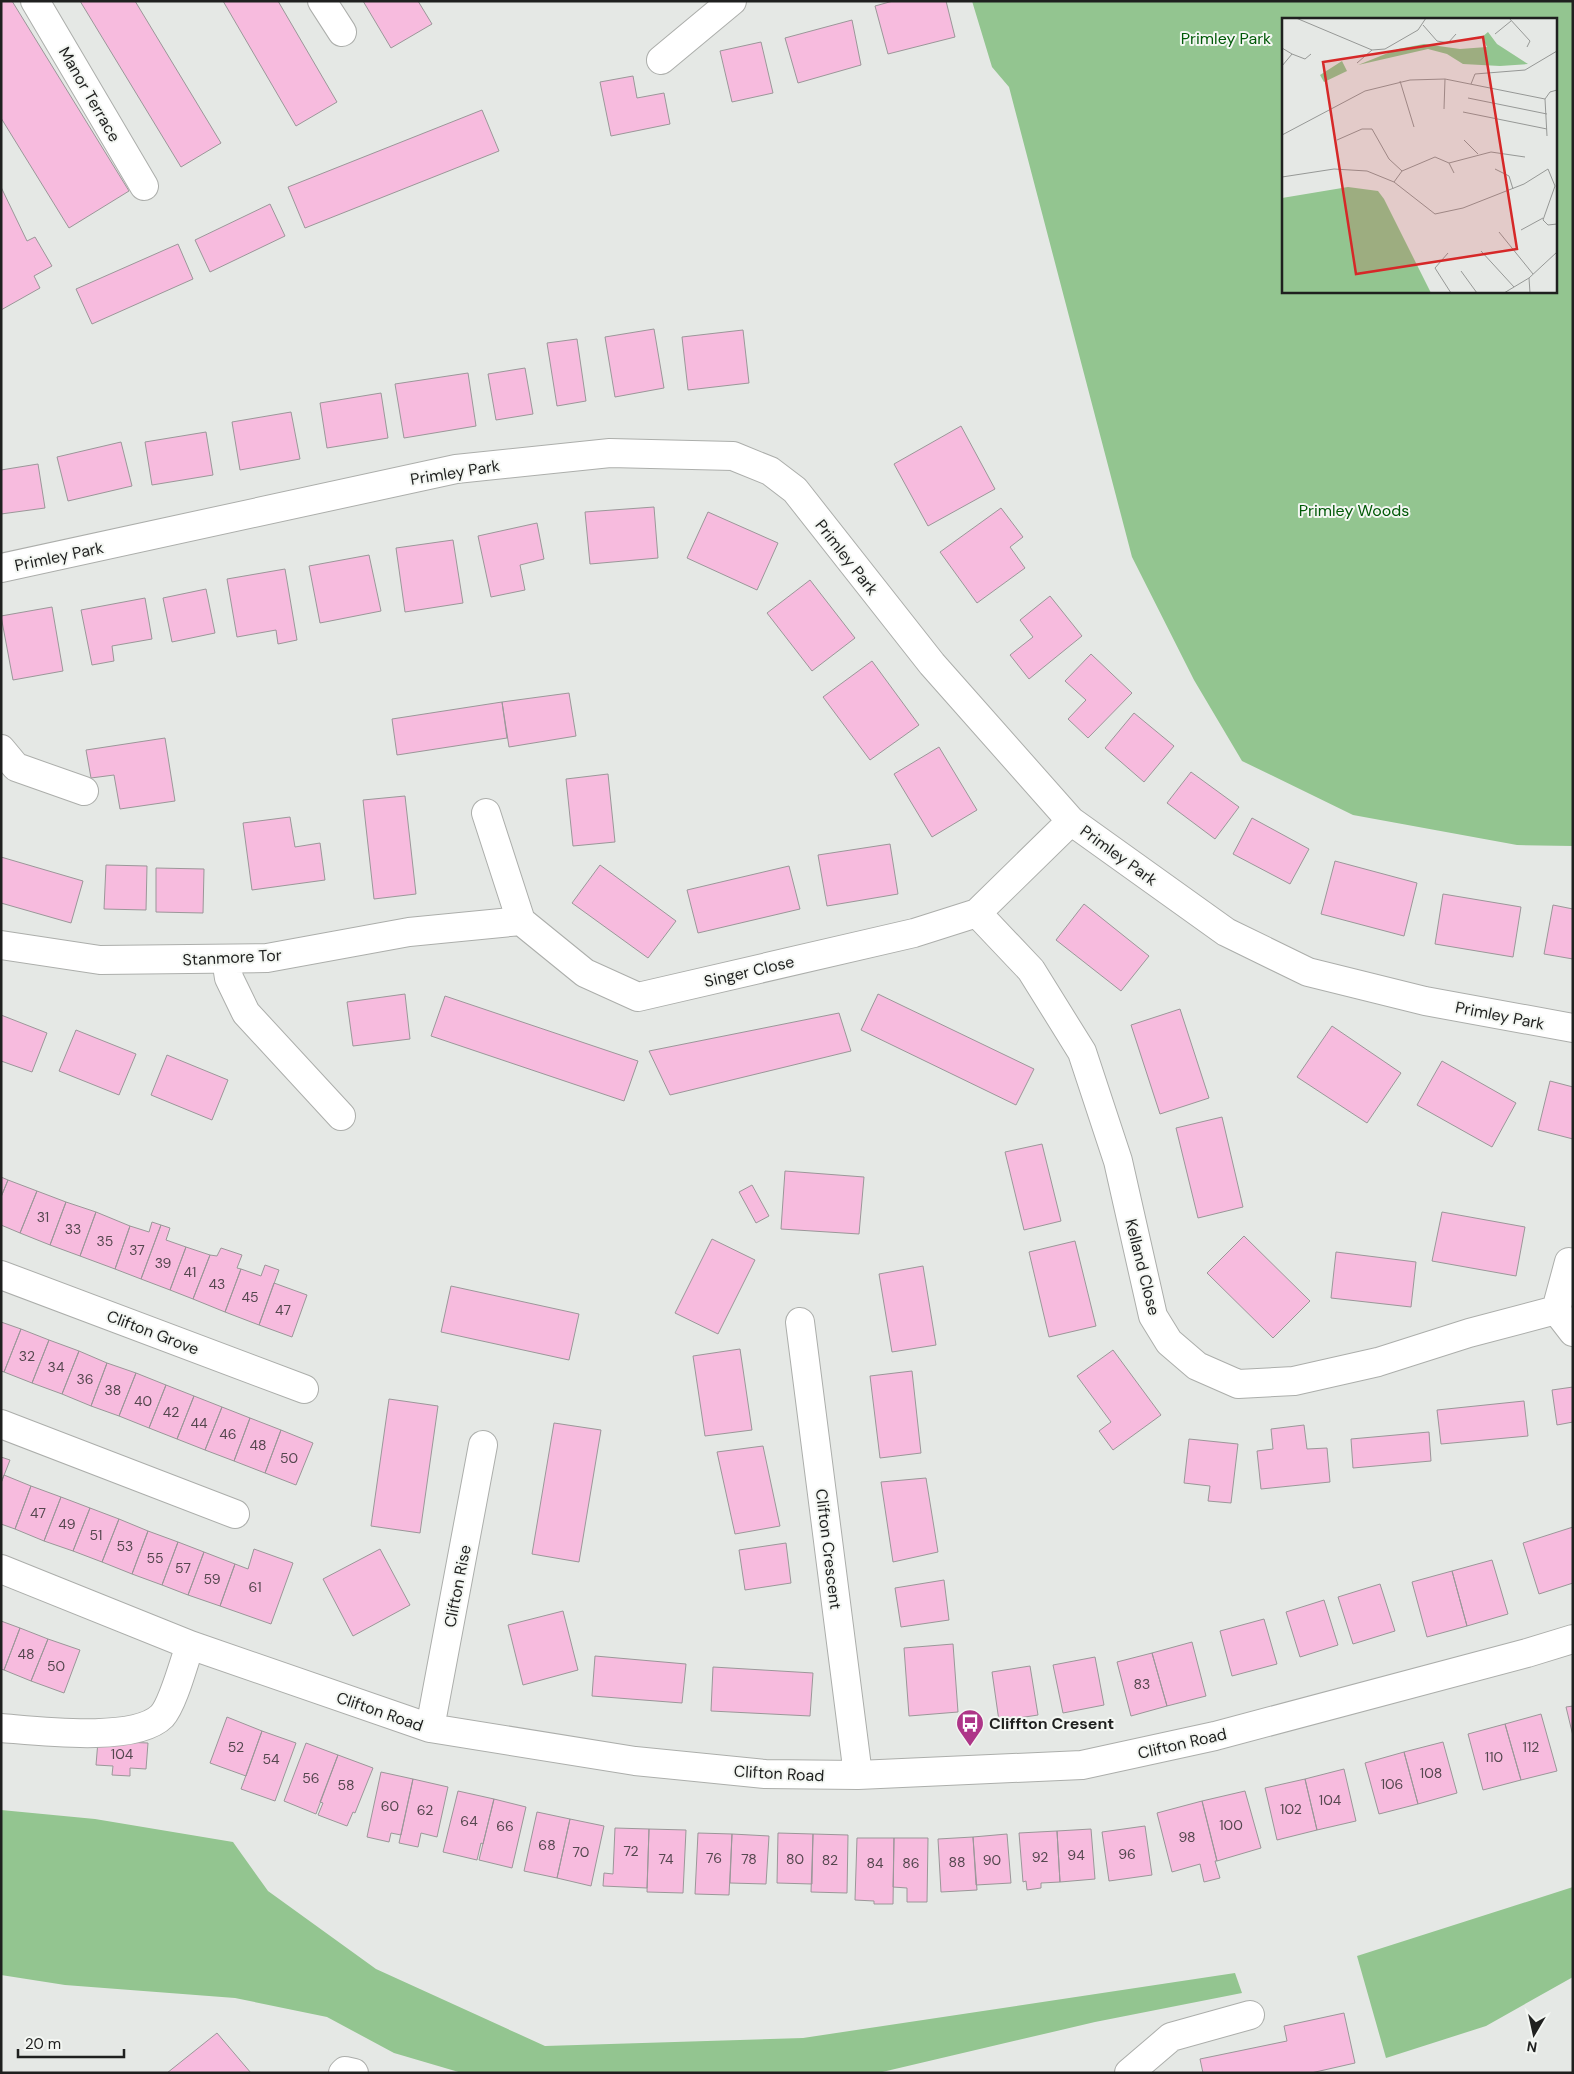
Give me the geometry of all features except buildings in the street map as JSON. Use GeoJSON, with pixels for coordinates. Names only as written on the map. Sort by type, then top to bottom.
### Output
{"type":"FeatureCollection","features":[{"type":"Feature","properties":{"kind":"street","name":"Manor Terrace"},"geometry":{"type":"LineString","coordinates":[[35,1],[144,186]]}},
{"type":"Feature","properties":{"kind":"street"},"geometry":{"type":"LineString","coordinates":[[322,1],[342,32]]}},
{"type":"Feature","properties":{"kind":"street"},"geometry":{"type":"LineString","coordinates":[[661,60],[732,1]]}},
{"type":"Feature","properties":{"kind":"street","name":"Primley Park"},"geometry":{"type":"LineString","coordinates":[[1,568],[456,469],[610,453],[733,456],[770,471],[795,490],[932,664],[1071,821],[1226,932],[1308,972],[1425,1001],[1573,1028]]}},
{"type":"Feature","properties":{"kind":"street"},"geometry":{"type":"LineString","coordinates":[[1,749],[16,767],[84,791]]}},
{"type":"Feature","properties":{"kind":"street"},"geometry":{"type":"LineString","coordinates":[[486,813],[521,921]]}},
{"type":"Feature","properties":{"kind":"street","name":"Singer Close"},"geometry":{"type":"LineString","coordinates":[[521,921],[585,974],[638,997],[914,933],[976,913],[1071,821]]}},
{"type":"Feature","properties":{"kind":"street","name":"Kelland Close"},"geometry":{"type":"LineString","coordinates":[[976,913],[1031,970],[1082,1052],[1118,1161],[1153,1316],[1169,1342],[1197,1366],[1238,1384],[1294,1381],[1378,1362],[1468,1333],[1556,1310]]}},
{"type":"Feature","properties":{"kind":"street","name":"Stanmore Tor"},"geometry":{"type":"LineString","coordinates":[[1,944],[100,960],[267,958],[409,932],[521,921]]}},
{"type":"Feature","properties":{"kind":"street"},"geometry":{"type":"LineString","coordinates":[[226,959],[229,978],[246,1013],[341,1116]]}},
{"type":"Feature","properties":{"kind":"street"},"geometry":{"type":"LineString","coordinates":[[1569,1262],[1556,1310],[1573,1332]]}},
{"type":"Feature","properties":{"kind":"street","name":"Clifton Grove"},"geometry":{"type":"LineString","coordinates":[[1,1275],[304,1389]]}},
{"type":"Feature","properties":{"kind":"street","name":"Clifton Crescent"},"geometry":{"type":"LineString","coordinates":[[800,1322],[858,1776]]}},
{"type":"Feature","properties":{"kind":"street"},"geometry":{"type":"LineString","coordinates":[[1,1424],[235,1514]]}},
{"type":"Feature","properties":{"kind":"street","name":"Clifton Rise"},"geometry":{"type":"LineString","coordinates":[[430,1728],[484,1445]]}},
{"type":"Feature","properties":{"kind":"street","name":"Clifton Road"},"geometry":{"type":"LineString","coordinates":[[1,1569],[190,1645],[430,1728],[635,1761],[765,1774],[858,1776],[1082,1765],[1215,1736],[1573,1639]]}},
{"type":"Feature","properties":{"kind":"street"},"geometry":{"type":"LineString","coordinates":[[1,1728],[106,1732],[130,1731],[149,1724],[162,1716],[170,1701],[190,1645]]}},
{"type":"Feature","properties":{"kind":"street"},"geometry":{"type":"LineString","coordinates":[[1129,2073],[1171,2037],[1250,2015]]}},
{"type":"Feature","properties":{"kind":"street"},"geometry":{"type":"LineString","coordinates":[[343,2073],[345,2071],[354,2073]]}},
{"type":"Feature","properties":{"kind":"green space","name":"Primley Woods"},"geometry":{"type":"Polygon","coordinates":[[[972,1],[1573,1],[1573,846],[1517,845],[1353,815],[1242,761],[1194,680],[1132,557],[1009,87],[992,67],[972,1]]]}},
{"type":"Feature","properties":{"kind":"green space"},"geometry":{"type":"Polygon","coordinates":[[[1,1810],[95,1819],[233,1842],[268,1891],[376,1969],[545,2046],[803,2038],[1235,1973],[1242,1993],[1095,2022],[878,2073],[462,2073],[394,2053],[327,2017],[235,1998],[65,1985],[1,1975],[1,1810]]]}},
{"type":"Feature","properties":{"kind":"green space"},"geometry":{"type":"Polygon","coordinates":[[[1573,1887],[1573,1977],[1486,2026],[1386,2058],[1357,1956],[1573,1887]]]}},
{"type":"Feature","properties":{"kind":"place","name":"Cliffton Cresent"},"geometry":{"type":"Point","coordinates":[970,1747]}}]}
